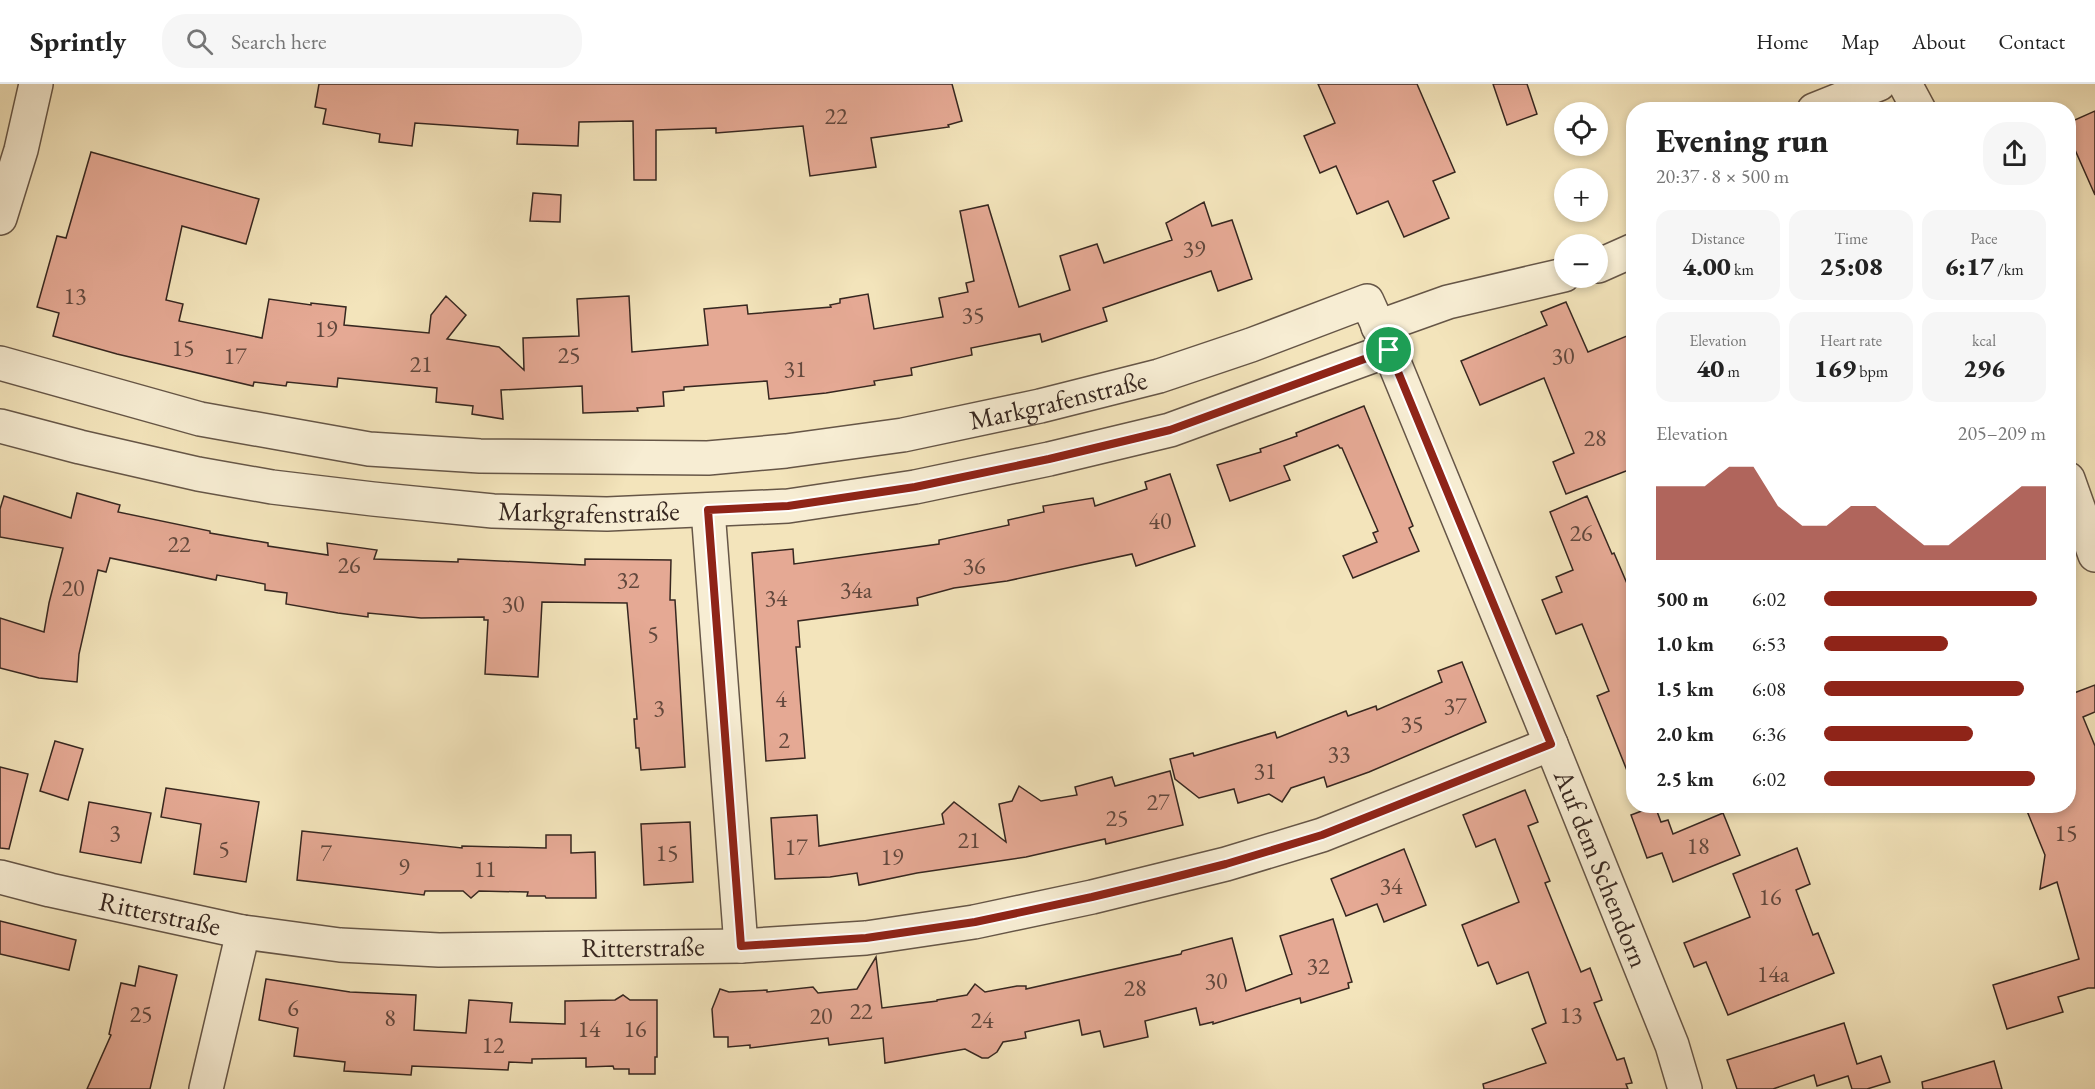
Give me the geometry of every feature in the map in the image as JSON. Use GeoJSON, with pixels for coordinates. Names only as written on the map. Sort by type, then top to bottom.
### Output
{"type":"FeatureCollection","features":[{"type":"Feature","properties":{"kind":"street"},"geometry":{"type":"LineString","coordinates":[[0,218],[21,150],[36,84]]}},
{"type":"Feature","properties":{"kind":"street"},"geometry":{"type":"LineString","coordinates":[[1834,102],[1879,84]]}},
{"type":"Feature","properties":{"kind":"street"},"geometry":{"type":"LineString","coordinates":[[1905,84],[1915,102]]}},
{"type":"Feature","properties":{"kind":"street"},"geometry":{"type":"LineString","coordinates":[[1608,262],[1626,254]]}},
{"type":"Feature","properties":{"kind":"street","name":"Markgrafenstraße"},"geometry":{"type":"LineString","coordinates":[[0,426],[198,474],[273,487],[373,500],[493,511],[607,514],[800,504],[915,487],[1049,459],[1170,430],[1384,339],[1448,302],[1554,277]]}},
{"type":"Feature","properties":{"kind":"street","name":"Markgrafenstraße"},"geometry":{"type":"LineString","coordinates":[[0,363],[200,419],[369,449],[480,456],[708,458],[786,451],[903,435],[1040,406],[1159,376],[1251,345],[1367,301],[1384,339]]}},
{"type":"Feature","properties":{"kind":"street","name":"Auf dem Schendorn"},"geometry":{"type":"LineString","coordinates":[[1384,339],[1672,1045],[1685,1089]]}},
{"type":"Feature","properties":{"kind":"street"},"geometry":{"type":"LineString","coordinates":[[2076,502],[2095,555]]}},
{"type":"Feature","properties":{"kind":"street"},"geometry":{"type":"LineString","coordinates":[[708,510],[741,946]]}},
{"type":"Feature","properties":{"kind":"street","name":"Ritterstraße"},"geometry":{"type":"LineString","coordinates":[[0,877],[243,932],[340,945],[439,950],[741,946],[866,938],[975,922],[1126,889],[1226,864],[1322,835],[1551,744]]}},
{"type":"Feature","properties":{"kind":"street"},"geometry":{"type":"LineString","coordinates":[[206,1089],[243,932]]}},
{"type":"Feature","properties":{"kind":"building"},"geometry":{"type":"Polygon","coordinates":[[[319,84],[952,84],[962,121],[948,125],[949,127],[871,138],[876,167],[810,176],[803,126],[716,133],[716,128],[656,130],[656,180],[634,180],[633,121],[579,122],[578,146],[517,144],[518,130],[415,123],[412,146],[379,142],[380,134],[323,124],[326,109],[315,107],[319,84]]]}},
{"type":"Feature","properties":{"kind":"building"},"geometry":{"type":"Polygon","coordinates":[[[1318,84],[1417,84],[1455,172],[1433,181],[1449,218],[1404,237],[1388,201],[1357,214],[1336,166],[1320,173],[1304,136],[1335,123],[1318,84]]]}},
{"type":"Feature","properties":{"kind":"building"},"geometry":{"type":"Polygon","coordinates":[[[1493,84],[1527,84],[1537,114],[1507,125],[1493,84]]]}},
{"type":"Feature","properties":{"kind":"building"},"geometry":{"type":"Polygon","coordinates":[[[2095,111],[2095,195],[2076,152],[2076,119],[2095,111]]]}},
{"type":"Feature","properties":{"kind":"building"},"geometry":{"type":"Polygon","coordinates":[[[91,152],[259,199],[246,244],[182,226],[166,300],[183,304],[179,321],[262,338],[269,299],[346,307],[344,325],[429,333],[431,315],[446,296],[466,315],[447,339],[499,347],[524,370],[523,338],[579,336],[577,299],[629,296],[632,352],[708,345],[704,309],[747,305],[748,314],[831,307],[830,305],[840,303],[840,299],[868,294],[874,329],[943,317],[939,298],[968,292],[966,283],[974,281],[960,211],[988,205],[1019,307],[1070,290],[1060,256],[1097,244],[1104,263],[1172,240],[1166,223],[1204,202],[1212,226],[1232,220],[1252,279],[1218,291],[1211,271],[1103,308],[1107,321],[1042,342],[1040,334],[971,348],[972,355],[911,368],[912,375],[874,381],[875,385],[769,399],[767,381],[684,387],[684,390],[663,392],[664,406],[637,408],[638,411],[583,413],[582,386],[501,390],[503,419],[472,414],[473,406],[436,402],[437,388],[338,378],[337,387],[287,382],[286,386],[254,382],[253,386],[117,354],[53,336],[59,313],[37,307],[57,236],[66,238],[91,152]]]}},
{"type":"Feature","properties":{"kind":"building"},"geometry":{"type":"Polygon","coordinates":[[[533,193],[561,195],[560,222],[530,221],[533,193]]]}},
{"type":"Feature","properties":{"kind":"building"},"geometry":{"type":"Polygon","coordinates":[[[1566,302],[1588,352],[1626,336],[1626,471],[1566,494],[1553,462],[1574,453],[1544,378],[1480,405],[1461,361],[1547,325],[1541,312],[1566,302]]]}},
{"type":"Feature","properties":{"kind":"building"},"geometry":{"type":"Polygon","coordinates":[[[1364,406],[1413,526],[1409,528],[1419,551],[1353,578],[1343,556],[1377,542],[1373,533],[1378,531],[1342,448],[1338,445],[1284,466],[1290,480],[1230,501],[1217,465],[1261,452],[1260,449],[1297,436],[1296,433],[1364,406]]]}},
{"type":"Feature","properties":{"kind":"building"},"geometry":{"type":"Polygon","coordinates":[[[1170,474],[1195,546],[1136,566],[1132,554],[1007,581],[954,588],[917,598],[918,605],[798,621],[800,647],[796,647],[805,758],[766,761],[752,553],[793,549],[794,564],[939,544],[939,540],[1009,525],[1008,520],[1044,512],[1043,506],[1093,498],[1095,506],[1147,489],[1145,482],[1170,474]]]}},
{"type":"Feature","properties":{"kind":"building"},"geometry":{"type":"Polygon","coordinates":[[[77,493],[120,505],[118,512],[210,531],[210,533],[268,543],[268,546],[328,555],[327,543],[377,550],[374,559],[458,562],[458,559],[585,565],[585,559],[671,560],[670,600],[675,600],[685,767],[641,770],[639,748],[636,748],[634,719],[637,719],[627,603],[542,602],[538,677],[485,674],[488,620],[484,620],[484,617],[421,618],[368,613],[368,617],[338,613],[286,604],[287,593],[265,590],[265,584],[217,575],[216,580],[110,558],[106,572],[98,570],[79,654],[77,682],[39,678],[0,668],[0,618],[44,632],[63,548],[0,537],[0,509],[4,496],[71,518],[77,493]]]}},
{"type":"Feature","properties":{"kind":"building"},"geometry":{"type":"Polygon","coordinates":[[[1587,496],[1626,581],[1626,768],[1597,696],[1609,691],[1582,624],[1556,634],[1542,600],[1562,592],[1556,577],[1573,570],[1550,512],[1587,496]]]}},
{"type":"Feature","properties":{"kind":"building"},"geometry":{"type":"Polygon","coordinates":[[[1462,662],[1486,722],[1369,772],[1327,787],[1324,777],[1291,788],[1282,802],[1269,794],[1238,803],[1234,789],[1199,798],[1175,779],[1170,759],[1193,753],[1194,756],[1275,732],[1277,738],[1346,711],[1348,716],[1376,706],[1377,710],[1442,682],[1438,671],[1462,662]]]}},
{"type":"Feature","properties":{"kind":"building"},"geometry":{"type":"Polygon","coordinates":[[[2095,685],[2095,712],[2083,717],[2095,746],[2095,988],[2058,997],[2063,1012],[2007,1029],[1993,985],[2079,959],[2057,882],[2040,889],[2045,855],[2028,813],[2076,813],[2076,692],[2095,685]]]}},
{"type":"Feature","properties":{"kind":"building"},"geometry":{"type":"Polygon","coordinates":[[[55,741],[83,749],[68,800],[40,791],[55,741]]]}},
{"type":"Feature","properties":{"kind":"building"},"geometry":{"type":"Polygon","coordinates":[[[0,767],[28,774],[9,849],[0,848],[0,767]]]}},
{"type":"Feature","properties":{"kind":"building"},"geometry":{"type":"Polygon","coordinates":[[[1170,771],[1183,825],[1106,844],[1105,839],[1026,857],[917,873],[859,885],[857,873],[830,877],[775,879],[771,818],[817,815],[819,846],[944,824],[942,814],[954,802],[1006,842],[999,804],[1012,801],[1019,786],[1041,801],[1077,795],[1075,787],[1112,777],[1115,786],[1170,771]]]}},
{"type":"Feature","properties":{"kind":"building"},"geometry":{"type":"Polygon","coordinates":[[[166,788],[259,802],[246,882],[194,874],[201,824],[161,817],[166,788]]]}},
{"type":"Feature","properties":{"kind":"building"},"geometry":{"type":"Polygon","coordinates":[[[1525,790],[1538,822],[1528,826],[1550,881],[1545,883],[1581,972],[1590,968],[1602,1000],[1594,1003],[1617,1060],[1624,1058],[1632,1083],[1626,1084],[1628,1089],[1484,1089],[1483,1084],[1546,1063],[1532,1029],[1546,1023],[1528,972],[1497,984],[1488,962],[1478,966],[1462,925],[1519,902],[1495,839],[1476,847],[1463,815],[1525,790]]]}},
{"type":"Feature","properties":{"kind":"building"},"geometry":{"type":"Polygon","coordinates":[[[89,802],[151,813],[141,863],[80,852],[89,802]]]}},
{"type":"Feature","properties":{"kind":"building"},"geometry":{"type":"Polygon","coordinates":[[[1658,813],[1661,822],[1668,820],[1673,834],[1723,813],[1740,855],[1673,882],[1662,853],[1647,858],[1631,815],[1658,813]]]}},
{"type":"Feature","properties":{"kind":"building"},"geometry":{"type":"Polygon","coordinates":[[[690,822],[693,882],[644,885],[641,824],[690,822]]]}},
{"type":"Feature","properties":{"kind":"building"},"geometry":{"type":"Polygon","coordinates":[[[302,831],[462,848],[462,846],[546,848],[546,835],[571,835],[571,853],[595,852],[596,898],[546,898],[545,896],[527,896],[528,892],[479,891],[471,898],[463,891],[425,891],[424,895],[297,880],[302,831]]]}},
{"type":"Feature","properties":{"kind":"building"},"geometry":{"type":"Polygon","coordinates":[[[1797,848],[1810,884],[1796,890],[1813,935],[1818,933],[1834,973],[1728,1015],[1706,962],[1694,967],[1684,943],[1750,917],[1733,874],[1797,848]]]}},
{"type":"Feature","properties":{"kind":"building"},"geometry":{"type":"Polygon","coordinates":[[[1404,849],[1426,905],[1384,922],[1377,904],[1346,916],[1331,879],[1404,849]]]}},
{"type":"Feature","properties":{"kind":"building"},"geometry":{"type":"Polygon","coordinates":[[[1333,919],[1352,982],[1348,983],[1349,988],[1301,1003],[1300,998],[1213,1024],[1213,1022],[1200,1025],[1196,1008],[1145,1021],[1148,1037],[1104,1047],[1100,1031],[1082,1035],[1079,1020],[1025,1032],[1026,1038],[1003,1042],[997,1052],[988,1058],[982,1058],[965,1049],[885,1063],[883,1038],[829,1045],[828,1038],[750,1048],[750,1045],[728,1047],[728,1037],[714,1037],[712,1009],[720,989],[729,992],[767,990],[767,992],[813,987],[818,993],[857,989],[876,957],[882,1008],[967,995],[975,984],[985,992],[1017,986],[1026,986],[1026,989],[1181,954],[1182,951],[1232,938],[1246,991],[1292,974],[1280,936],[1333,919]]]}},
{"type":"Feature","properties":{"kind":"building"},"geometry":{"type":"Polygon","coordinates":[[[0,921],[76,940],[69,970],[0,954],[0,921]]]}},
{"type":"Feature","properties":{"kind":"building"},"geometry":{"type":"Polygon","coordinates":[[[139,966],[177,975],[150,1089],[87,1089],[111,1035],[109,1034],[121,983],[135,986],[139,966]]]}},
{"type":"Feature","properties":{"kind":"building"},"geometry":{"type":"Polygon","coordinates":[[[266,979],[350,992],[416,995],[414,1030],[466,1033],[469,1000],[512,1003],[510,1022],[565,1024],[565,1001],[615,1000],[623,995],[630,1000],[657,1000],[655,1074],[629,1074],[629,1069],[614,1069],[613,1066],[586,1067],[586,1058],[532,1059],[532,1063],[509,1062],[508,1070],[412,1066],[411,1075],[344,1071],[345,1062],[294,1056],[298,1028],[259,1020],[266,979]]]}},
{"type":"Feature","properties":{"kind":"building"},"geometry":{"type":"Polygon","coordinates":[[[1844,1023],[1857,1064],[1881,1056],[1890,1082],[1867,1089],[1852,1089],[1848,1076],[1817,1086],[1814,1075],[1773,1089],[1737,1089],[1727,1060],[1844,1023]]]}},
{"type":"Feature","properties":{"kind":"building"},"geometry":{"type":"Polygon","coordinates":[[[1994,1061],[2002,1089],[1923,1089],[1922,1082],[1994,1061]]]}},
{"type":"Feature","properties":{"kind":"route"},"geometry":{"type":"LineString","coordinates":[[1389,350],[1551,744],[1322,835],[1226,864],[1159,881],[975,922],[866,938],[741,946],[708,510],[788,506],[915,487],[1049,459],[1170,430],[1389,350]]}}]}
